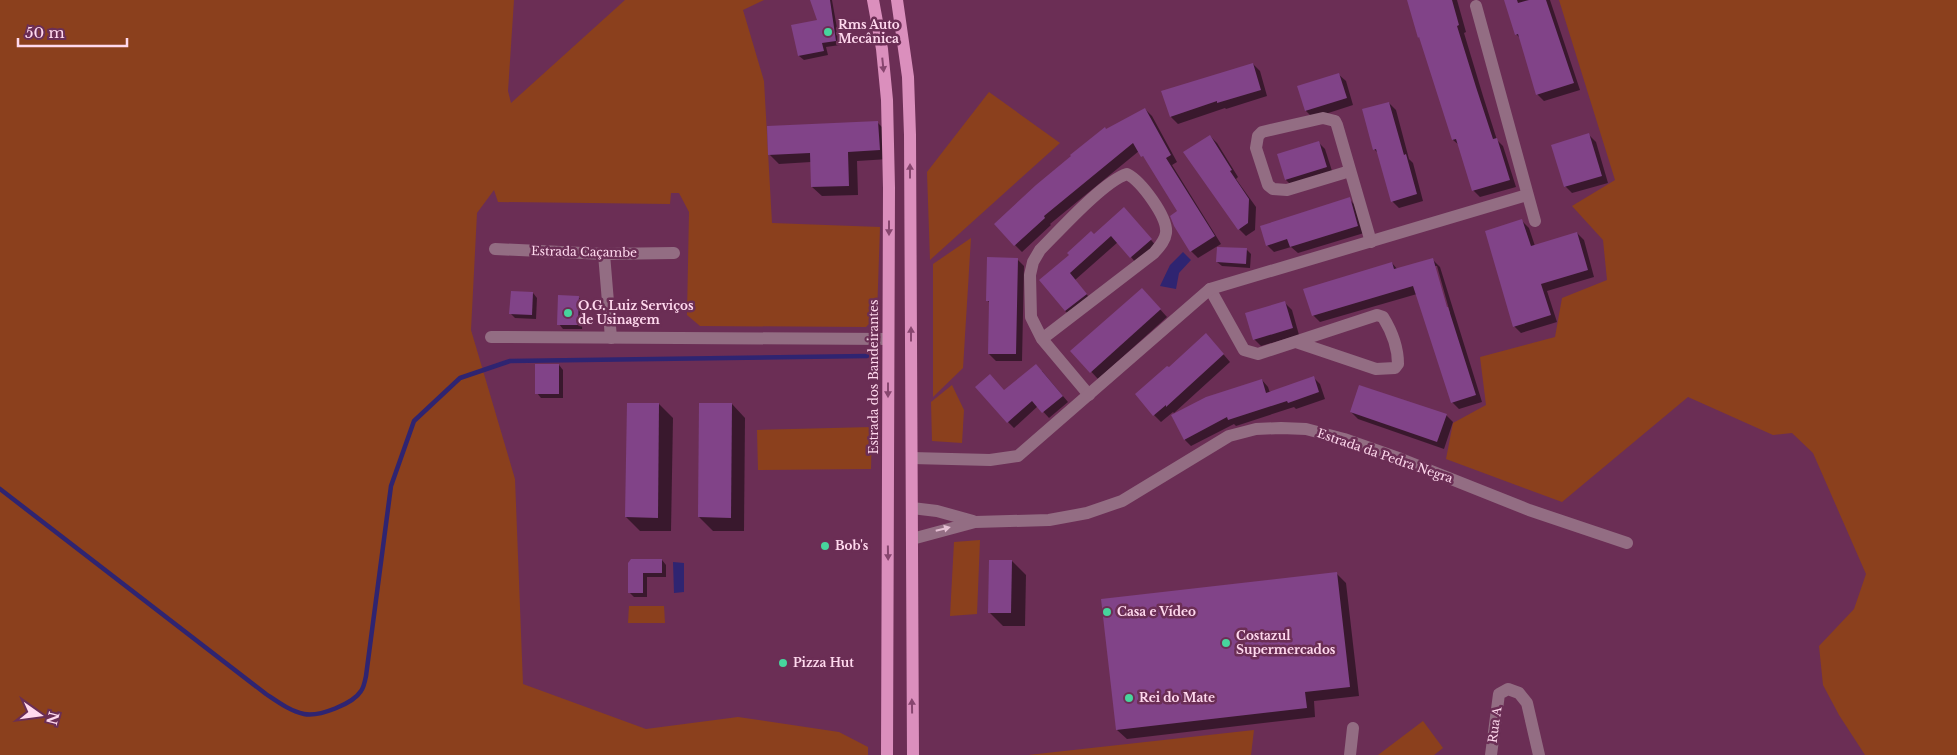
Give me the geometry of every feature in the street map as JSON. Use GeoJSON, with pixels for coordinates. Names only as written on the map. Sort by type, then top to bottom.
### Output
{"type":"FeatureCollection","features":[{"type":"Feature","properties":{"kind":"main road","name":"Estrada dos Bandeirantes"},"geometry":{"type":"LineString","coordinates":[[873,0],[882,49],[887,100],[889,188],[887,755]]}},
{"type":"Feature","properties":{"kind":"main road"},"geometry":{"type":"LineString","coordinates":[[897,0],[908,77],[910,134],[913,755]]}},
{"type":"Feature","properties":{"kind":"street"},"geometry":{"type":"LineString","coordinates":[[1476,6],[1535,221]]}},
{"type":"Feature","properties":{"kind":"street"},"geometry":{"type":"LineString","coordinates":[[1350,171],[1287,190],[1273,190],[1268,185],[1256,143],[1262,132],[1323,118],[1329,118],[1337,124],[1371,242]]}},
{"type":"Feature","properties":{"kind":"street"},"geometry":{"type":"LineString","coordinates":[[1042,339],[1154,253],[1164,239],[1167,230],[1161,216],[1142,185],[1127,174],[1119,177],[1104,188],[1040,250],[1033,262],[1030,275],[1031,317],[1042,339],[1089,395]]}},
{"type":"Feature","properties":{"kind":"street"},"geometry":{"type":"LineString","coordinates":[[912,458],[990,460],[1018,456],[1210,289],[1527,195]]}},
{"type":"Feature","properties":{"kind":"street","name":"Estrada Caçambe"},"geometry":{"type":"LineString","coordinates":[[495,249],[604,254],[674,253]]}},
{"type":"Feature","properties":{"kind":"street"},"geometry":{"type":"LineString","coordinates":[[604,254],[611,338]]}},
{"type":"Feature","properties":{"kind":"street"},"geometry":{"type":"LineString","coordinates":[[1210,289],[1244,350],[1258,354],[1370,316],[1381,316],[1388,325],[1398,364],[1395,368],[1389,370],[1376,369],[1296,342]]}},
{"type":"Feature","properties":{"kind":"street"},"geometry":{"type":"LineString","coordinates":[[491,337],[888,339]]}},
{"type":"Feature","properties":{"kind":"street","name":"Estrada da Pedra Negra"},"geometry":{"type":"LineString","coordinates":[[912,538],[975,522],[1049,520],[1087,513],[1122,501],[1229,436],[1256,429],[1306,429],[1344,439],[1401,459],[1522,507],[1627,542]]}},
{"type":"Feature","properties":{"kind":"street","name":"Estrada da Pedra Negra"},"geometry":{"type":"LineString","coordinates":[[912,508],[937,511],[975,522]]}},
{"type":"Feature","properties":{"kind":"street","name":"Rua A"},"geometry":{"type":"LineString","coordinates":[[1491,755],[1500,694],[1508,689],[1517,691],[1527,703],[1539,755]]}},
{"type":"Feature","properties":{"kind":"street"},"geometry":{"type":"LineString","coordinates":[[1350,755],[1353,728]]}},
{"type":"Feature","properties":{"kind":"shaded area"},"geometry":{"type":"Polygon","coordinates":[[[0,0],[514,0],[508,91],[511,103],[625,0],[764,0],[743,10],[764,81],[772,223],[880,227],[877,315],[866,327],[700,326],[687,315],[689,212],[679,193],[671,193],[670,204],[498,202],[494,190],[477,213],[471,330],[515,479],[523,684],[646,729],[738,717],[839,732],[868,747],[868,755],[0,755],[0,0]]]}},
{"type":"Feature","properties":{"kind":"shaded area"},"geometry":{"type":"Polygon","coordinates":[[[1559,0],[1957,0],[1957,755],[1865,755],[1839,715],[1823,685],[1819,646],[1854,609],[1866,574],[1813,453],[1792,433],[1773,435],[1688,397],[1562,502],[1446,459],[1453,423],[1486,405],[1480,357],[1555,337],[1562,298],[1607,280],[1603,240],[1572,206],[1615,180],[1559,0]]]}},
{"type":"Feature","properties":{"kind":"shaded area"},"geometry":{"type":"Polygon","coordinates":[[[989,92],[1060,143],[930,260],[927,172],[989,92]]]}},
{"type":"Feature","properties":{"kind":"shaded area"},"geometry":{"type":"Polygon","coordinates":[[[971,238],[963,368],[933,397],[933,264],[971,238]]]}},
{"type":"Feature","properties":{"kind":"shaded area"},"geometry":{"type":"Polygon","coordinates":[[[1183,252],[1191,260],[1179,273],[1176,289],[1160,286],[1170,265],[1183,252]]]}},
{"type":"Feature","properties":{"kind":"shaded area"},"geometry":{"type":"Polygon","coordinates":[[[952,385],[964,410],[962,443],[932,441],[931,402],[952,385]]]}},
{"type":"Feature","properties":{"kind":"shaded area"},"geometry":{"type":"Polygon","coordinates":[[[872,427],[871,469],[758,470],[757,430],[872,427]]]}},
{"type":"Feature","properties":{"kind":"shaded area"},"geometry":{"type":"Polygon","coordinates":[[[980,540],[977,614],[950,616],[954,542],[980,540]]]}},
{"type":"Feature","properties":{"kind":"shaded area"},"geometry":{"type":"Polygon","coordinates":[[[673,562],[684,563],[684,592],[674,593],[673,562]]]}},
{"type":"Feature","properties":{"kind":"shaded area"},"geometry":{"type":"Polygon","coordinates":[[[629,606],[664,606],[665,623],[628,623],[629,606]]]}},
{"type":"Feature","properties":{"kind":"shaded area"},"geometry":{"type":"Polygon","coordinates":[[[1423,721],[1443,748],[1434,755],[1378,755],[1423,721]]]}},
{"type":"Feature","properties":{"kind":"shaded area"},"geometry":{"type":"Polygon","coordinates":[[[1254,730],[1251,755],[1028,755],[1254,730]]]}},
{"type":"Feature","properties":{"kind":"building"},"geometry":{"type":"Polygon","coordinates":[[[810,0],[830,0],[836,41],[822,43],[824,51],[798,56],[791,25],[817,20],[810,0]]]}},
{"type":"Feature","properties":{"kind":"building"},"geometry":{"type":"Polygon","coordinates":[[[1407,0],[1452,0],[1459,25],[1457,26],[1476,87],[1493,139],[1497,138],[1510,180],[1472,191],[1456,139],[1452,140],[1407,0]]]}},
{"type":"Feature","properties":{"kind":"building"},"geometry":{"type":"Polygon","coordinates":[[[1504,0],[1517,0],[1518,3],[1529,0],[1546,0],[1574,83],[1536,95],[1518,34],[1515,35],[1504,0]]]}},
{"type":"Feature","properties":{"kind":"building"},"geometry":{"type":"Polygon","coordinates":[[[1253,63],[1261,90],[1217,103],[1217,101],[1170,117],[1161,91],[1253,63]]]}},
{"type":"Feature","properties":{"kind":"building"},"geometry":{"type":"Polygon","coordinates":[[[1339,73],[1347,98],[1305,111],[1297,86],[1339,73]]]}},
{"type":"Feature","properties":{"kind":"building"},"geometry":{"type":"Polygon","coordinates":[[[1389,102],[1417,194],[1391,202],[1376,149],[1373,150],[1362,109],[1389,102]]]}},
{"type":"Feature","properties":{"kind":"building"},"geometry":{"type":"Polygon","coordinates":[[[1145,108],[1171,155],[1166,158],[1215,236],[1190,252],[1170,216],[1177,211],[1133,143],[1044,216],[1045,218],[1014,246],[994,224],[1070,155],[1105,127],[1106,129],[1145,108]]]}},
{"type":"Feature","properties":{"kind":"building"},"geometry":{"type":"Polygon","coordinates":[[[878,121],[880,150],[848,152],[849,186],[811,187],[810,153],[768,155],[767,126],[878,121]]]}},
{"type":"Feature","properties":{"kind":"building"},"geometry":{"type":"Polygon","coordinates":[[[1589,133],[1602,176],[1564,187],[1551,145],[1589,133]]]}},
{"type":"Feature","properties":{"kind":"building"},"geometry":{"type":"Polygon","coordinates":[[[1210,135],[1232,170],[1230,171],[1249,199],[1248,223],[1238,230],[1183,152],[1210,135]]]}},
{"type":"Feature","properties":{"kind":"building"},"geometry":{"type":"Polygon","coordinates":[[[1319,141],[1327,167],[1285,180],[1277,154],[1319,141]]]}},
{"type":"Feature","properties":{"kind":"building"},"geometry":{"type":"Polygon","coordinates":[[[1350,197],[1358,226],[1290,247],[1287,239],[1266,246],[1260,226],[1350,197]]]}},
{"type":"Feature","properties":{"kind":"building"},"geometry":{"type":"Polygon","coordinates":[[[1124,207],[1152,239],[1130,258],[1111,236],[1070,273],[1087,294],[1065,311],[1039,280],[1069,255],[1067,253],[1091,231],[1094,234],[1124,207]]]}},
{"type":"Feature","properties":{"kind":"building"},"geometry":{"type":"Polygon","coordinates":[[[1522,219],[1531,246],[1577,232],[1588,270],[1541,284],[1551,315],[1513,327],[1485,231],[1522,219]]]}},
{"type":"Feature","properties":{"kind":"building"},"geometry":{"type":"Polygon","coordinates":[[[1217,247],[1247,248],[1246,264],[1216,262],[1217,247]]]}},
{"type":"Feature","properties":{"kind":"building"},"geometry":{"type":"Polygon","coordinates":[[[987,257],[1018,258],[1016,354],[988,354],[989,301],[986,301],[987,257]]]}},
{"type":"Feature","properties":{"kind":"building"},"geometry":{"type":"Polygon","coordinates":[[[1433,258],[1476,395],[1451,403],[1413,286],[1312,316],[1303,289],[1392,262],[1394,269],[1433,258]]]}},
{"type":"Feature","properties":{"kind":"building"},"geometry":{"type":"Polygon","coordinates":[[[1142,288],[1161,309],[1090,373],[1070,351],[1142,288]]]}},
{"type":"Feature","properties":{"kind":"building"},"geometry":{"type":"Polygon","coordinates":[[[511,291],[533,292],[532,315],[509,314],[511,291]]]}},
{"type":"Feature","properties":{"kind":"building"},"geometry":{"type":"Polygon","coordinates":[[[558,295],[579,296],[578,325],[557,325],[558,295]]]}},
{"type":"Feature","properties":{"kind":"building"},"geometry":{"type":"Polygon","coordinates":[[[1285,301],[1293,328],[1253,340],[1245,313],[1285,301]]]}},
{"type":"Feature","properties":{"kind":"building"},"geometry":{"type":"Polygon","coordinates":[[[1206,333],[1224,354],[1166,407],[1166,405],[1153,416],[1135,394],[1167,366],[1169,367],[1206,333]]]}},
{"type":"Feature","properties":{"kind":"building"},"geometry":{"type":"Polygon","coordinates":[[[535,364],[559,364],[559,394],[535,394],[535,364]]]}},
{"type":"Feature","properties":{"kind":"building"},"geometry":{"type":"Polygon","coordinates":[[[1036,364],[1063,396],[1042,413],[1032,401],[1007,423],[975,387],[990,374],[1004,390],[1036,364]]]}},
{"type":"Feature","properties":{"kind":"building"},"geometry":{"type":"Polygon","coordinates":[[[1314,376],[1319,392],[1228,420],[1227,417],[1184,440],[1171,415],[1206,397],[1262,379],[1266,393],[1314,376]]]}},
{"type":"Feature","properties":{"kind":"building"},"geometry":{"type":"Polygon","coordinates":[[[1359,385],[1447,414],[1437,442],[1350,412],[1359,385]]]}},
{"type":"Feature","properties":{"kind":"building"},"geometry":{"type":"Polygon","coordinates":[[[627,403],[659,403],[658,518],[625,517],[627,403]]]}},
{"type":"Feature","properties":{"kind":"building"},"geometry":{"type":"Polygon","coordinates":[[[699,403],[732,403],[731,518],[698,517],[699,403]]]}},
{"type":"Feature","properties":{"kind":"building"},"geometry":{"type":"Polygon","coordinates":[[[631,559],[662,559],[662,573],[643,573],[643,593],[628,593],[628,563],[631,559]]]}},
{"type":"Feature","properties":{"kind":"building"},"geometry":{"type":"Polygon","coordinates":[[[989,560],[1012,560],[1011,613],[988,613],[989,560]]]}},
{"type":"Feature","properties":{"kind":"building","name":"Costazul Supermercados"},"geometry":{"type":"Polygon","coordinates":[[[1337,572],[1350,687],[1305,692],[1307,708],[1116,730],[1101,599],[1337,572]]]}},
{"type":"Feature","properties":{"kind":"waterway"},"geometry":{"type":"LineString","coordinates":[[0,489],[266,694],[299,713],[318,714],[343,705],[357,696],[363,688],[391,486],[414,421],[460,378],[510,361],[867,356]]}},
{"type":"Feature","properties":{"kind":"place","name":"Rms Auto Mecânica"},"geometry":{"type":"Point","coordinates":[828,32]}},
{"type":"Feature","properties":{"kind":"place","name":"O.G. Luiz Serviços de Usinagem"},"geometry":{"type":"Point","coordinates":[568,313]}},
{"type":"Feature","properties":{"kind":"place","name":"Bob's"},"geometry":{"type":"Point","coordinates":[825,546]}},
{"type":"Feature","properties":{"kind":"place","name":"Casa e Vídeo"},"geometry":{"type":"Point","coordinates":[1107,612]}},
{"type":"Feature","properties":{"kind":"place","name":"Costazul Supermercados"},"geometry":{"type":"Point","coordinates":[1226,643]}},
{"type":"Feature","properties":{"kind":"place","name":"Pizza Hut"},"geometry":{"type":"Point","coordinates":[783,663]}},
{"type":"Feature","properties":{"kind":"place","name":"Rei do Mate"},"geometry":{"type":"Point","coordinates":[1129,698]}}]}
